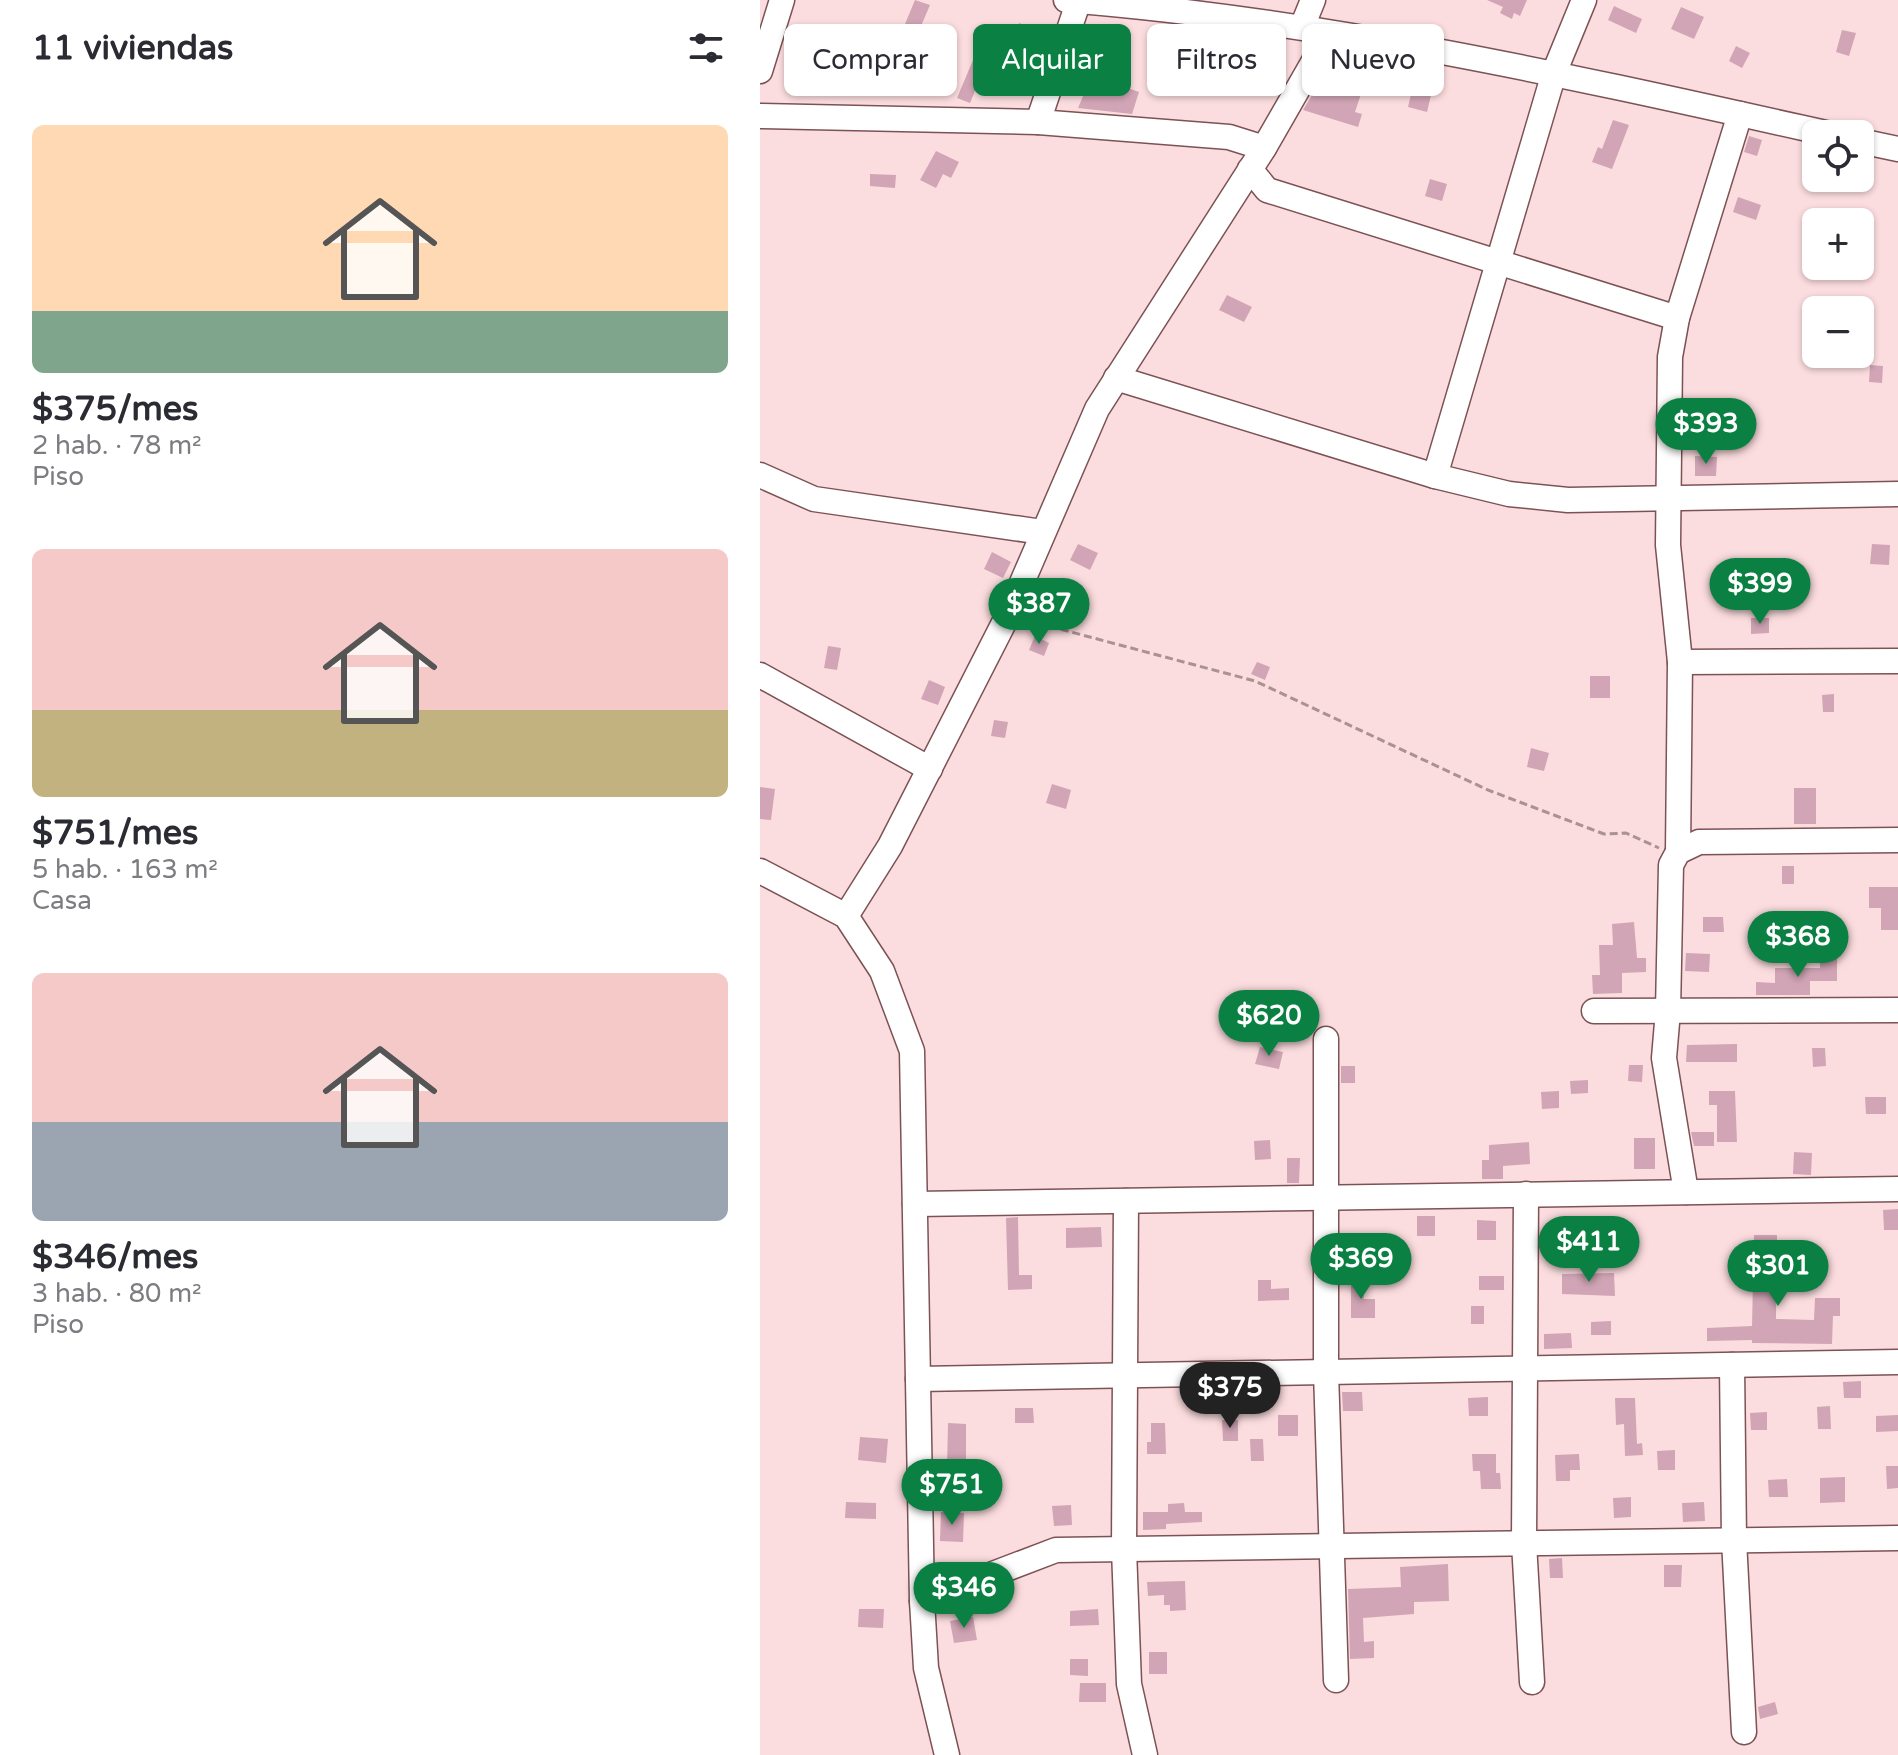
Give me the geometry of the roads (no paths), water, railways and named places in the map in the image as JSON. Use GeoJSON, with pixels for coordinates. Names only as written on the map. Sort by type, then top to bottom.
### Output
{"type":"FeatureCollection","features":[{"type":"Feature","properties":{"kind":"street"},"geometry":{"type":"LineString","coordinates":[[760,71],[782,0]]}},
{"type":"Feature","properties":{"kind":"street"},"geometry":{"type":"LineString","coordinates":[[1066,0],[1302,27]]}},
{"type":"Feature","properties":{"kind":"street"},"geometry":{"type":"LineString","coordinates":[[1038,122],[1079,0]]}},
{"type":"Feature","properties":{"kind":"street"},"geometry":{"type":"LineString","coordinates":[[1303,24],[1313,0]]}},
{"type":"Feature","properties":{"kind":"street"},"geometry":{"type":"LineString","coordinates":[[1435,476],[1554,73],[1584,0]]}},
{"type":"Feature","properties":{"kind":"street"},"geometry":{"type":"LineString","coordinates":[[1444,53],[1554,73],[1802,128]]}},
{"type":"Feature","properties":{"kind":"street"},"geometry":{"type":"LineString","coordinates":[[846,916],[890,846],[1008,615],[1097,409],[1264,148],[1302,82]]}},
{"type":"Feature","properties":{"kind":"street"},"geometry":{"type":"LineString","coordinates":[[1686,1192],[1664,1058],[1671,865],[1678,852],[1680,662],[1668,545],[1670,357],[1677,318],[1740,114]]}},
{"type":"Feature","properties":{"kind":"street"},"geometry":{"type":"LineString","coordinates":[[760,116],[1038,122],[1229,137],[1264,148]]}},
{"type":"Feature","properties":{"kind":"street"},"geometry":{"type":"LineString","coordinates":[[1874,144],[1898,149]]}},
{"type":"Feature","properties":{"kind":"street"},"geometry":{"type":"LineString","coordinates":[[1250,169],[1267,190],[1677,318]]}},
{"type":"Feature","properties":{"kind":"street"},"geometry":{"type":"LineString","coordinates":[[1116,378],[1435,476],[1509,494],[1553,499],[1898,494]]}},
{"type":"Feature","properties":{"kind":"street"},"geometry":{"type":"LineString","coordinates":[[760,475],[814,499],[1042,532]]}},
{"type":"Feature","properties":{"kind":"street"},"geometry":{"type":"LineString","coordinates":[[1680,662],[1898,661]]}},
{"type":"Feature","properties":{"kind":"street"},"geometry":{"type":"LineString","coordinates":[[760,675],[930,769]]}},
{"type":"Feature","properties":{"kind":"street"},"geometry":{"type":"LineString","coordinates":[[1678,852],[1699,842],[1898,840]]}},
{"type":"Feature","properties":{"kind":"street"},"geometry":{"type":"LineString","coordinates":[[760,871],[846,916],[882,971],[912,1051],[922,1601],[926,1668],[947,1755]]}},
{"type":"Feature","properties":{"kind":"street"},"geometry":{"type":"LineString","coordinates":[[1594,1011],[1898,1010]]}},
{"type":"Feature","properties":{"kind":"street"},"geometry":{"type":"LineString","coordinates":[[1326,1039],[1326,1372],[1336,1680]]}},
{"type":"Feature","properties":{"kind":"street"},"geometry":{"type":"LineString","coordinates":[[915,1204],[1898,1189]]}},
{"type":"Feature","properties":{"kind":"street"},"geometry":{"type":"LineString","coordinates":[[1526,1194],[1524,1543],[1532,1682]]}},
{"type":"Feature","properties":{"kind":"street"},"geometry":{"type":"LineString","coordinates":[[1126,1201],[1124,1549],[1129,1684],[1145,1755]]}},
{"type":"Feature","properties":{"kind":"street"},"geometry":{"type":"LineString","coordinates":[[918,1379],[1898,1362]]}},
{"type":"Feature","properties":{"kind":"street"},"geometry":{"type":"LineString","coordinates":[[1732,1365],[1734,1540],[1744,1732]]}},
{"type":"Feature","properties":{"kind":"street"},"geometry":{"type":"LineString","coordinates":[[922,1601],[1056,1550],[1898,1538]]}}]}
